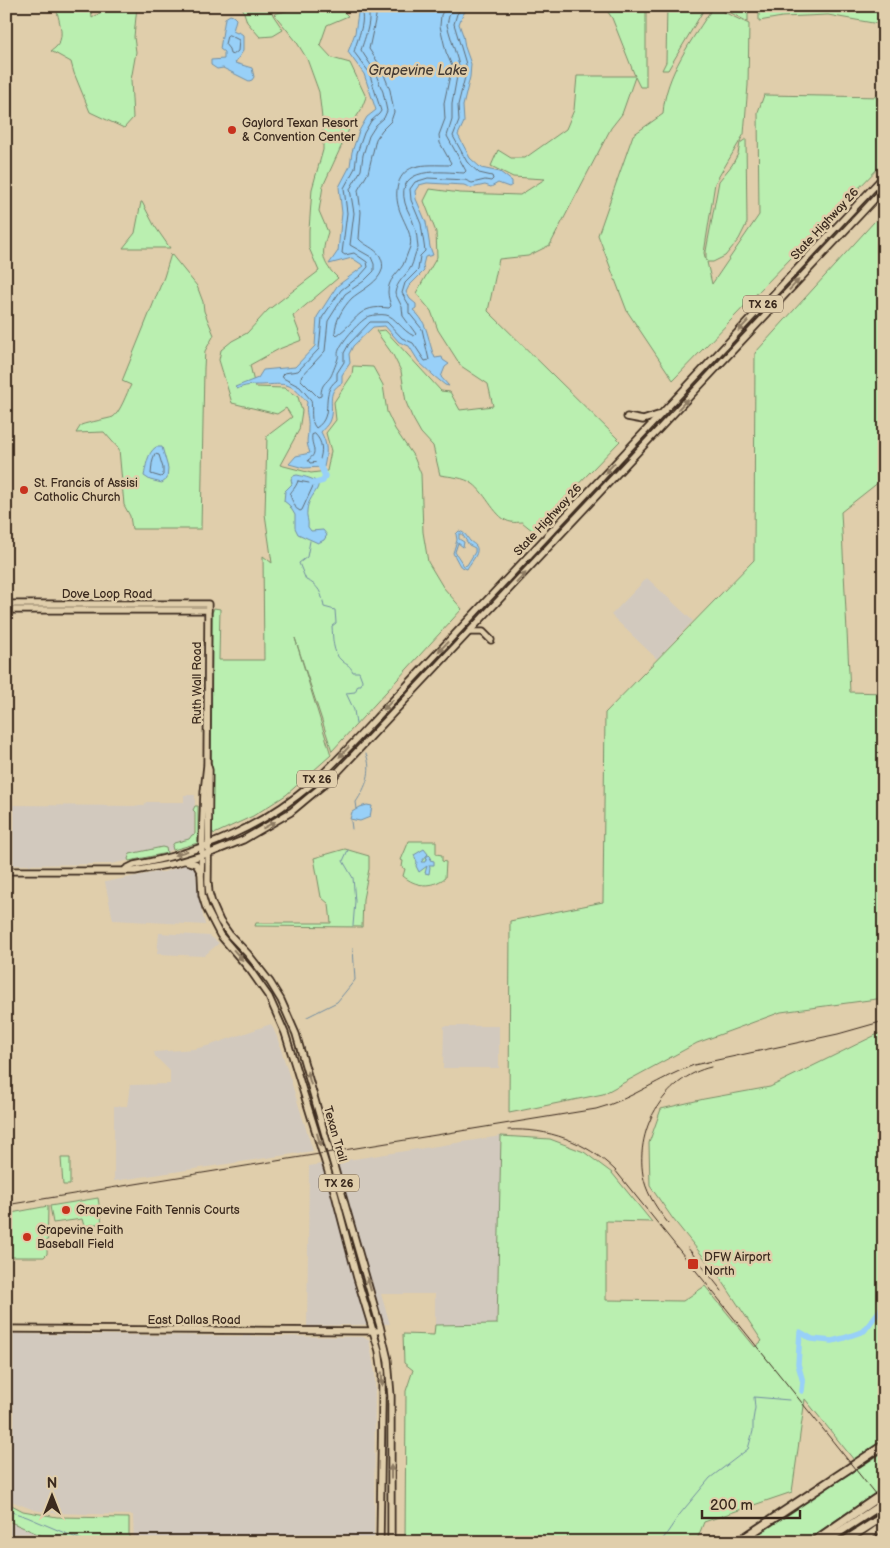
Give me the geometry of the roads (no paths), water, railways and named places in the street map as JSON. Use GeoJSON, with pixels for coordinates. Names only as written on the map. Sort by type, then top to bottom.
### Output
{"type":"FeatureCollection","features":[{"type":"Feature","properties":{"kind":"highway"},"geometry":{"type":"LineString","coordinates":[[738,1542],[884,1445]]}},
{"type":"Feature","properties":{"kind":"highway"},"geometry":{"type":"LineString","coordinates":[[807,1496],[817,1493],[884,1450]]}},
{"type":"Feature","properties":{"kind":"highway"},"geometry":{"type":"LineString","coordinates":[[813,1542],[884,1493]]}},
{"type":"Feature","properties":{"kind":"highway"},"geometry":{"type":"LineString","coordinates":[[824,1542],[884,1503]]}},
{"type":"Feature","properties":{"kind":"highway"},"geometry":{"type":"LineString","coordinates":[[843,1542],[884,1516]]}},
{"type":"Feature","properties":{"kind":"highway"},"geometry":{"type":"LineString","coordinates":[[860,1542],[884,1525]]}},
{"type":"Feature","properties":{"kind":"highway"},"geometry":{"type":"LineString","coordinates":[[880,1542],[884,1539]]}},
{"type":"Feature","properties":{"kind":"main road","name":"State Highway 26"},"geometry":{"type":"LineString","coordinates":[[126,869],[134,865],[206,845],[228,837],[262,820],[306,788],[330,767],[884,176]]}},
{"type":"Feature","properties":{"kind":"main road","name":"State Highway 26"},"geometry":{"type":"LineString","coordinates":[[6,871],[135,870],[155,868],[209,853],[243,840],[275,822],[304,802],[334,776],[884,190]]}},
{"type":"Feature","properties":{"kind":"main road"},"geometry":{"type":"LineString","coordinates":[[627,417],[643,420],[660,415]]}},
{"type":"Feature","properties":{"kind":"main road","name":"Dove Loop Road"},"geometry":{"type":"LineString","coordinates":[[6,604],[56,607],[208,607]]}},
{"type":"Feature","properties":{"kind":"main road","name":"Dove Loop Road"},"geometry":{"type":"LineString","coordinates":[[6,610],[56,607]]}},
{"type":"Feature","properties":{"kind":"main road","name":"Ruth Wall Road"},"geometry":{"type":"LineString","coordinates":[[206,845],[204,792],[207,763],[208,607]]}},
{"type":"Feature","properties":{"kind":"main road"},"geometry":{"type":"LineString","coordinates":[[469,632],[483,632],[492,640]]}},
{"type":"Feature","properties":{"kind":"main road"},"geometry":{"type":"LineString","coordinates":[[378,716],[384,723]]}},
{"type":"Feature","properties":{"kind":"main road","name":"Ruth Wall Road"},"geometry":{"type":"LineString","coordinates":[[206,845],[209,832],[209,770],[207,763]]}},
{"type":"Feature","properties":{"kind":"main road"},"geometry":{"type":"LineString","coordinates":[[209,832],[213,837],[228,837]]}},
{"type":"Feature","properties":{"kind":"main road","name":"Texan Trail"},"geometry":{"type":"LineString","coordinates":[[206,845],[209,853],[209,893],[220,921],[264,974],[284,1008],[302,1053],[382,1331],[388,1360],[391,1404],[391,1542]]}},
{"type":"Feature","properties":{"kind":"main road","name":"Texan Trail"},"geometry":{"type":"LineString","coordinates":[[206,845],[202,855],[202,895],[213,925],[259,982],[277,1012],[289,1043],[379,1351],[382,1372],[380,1542]]}},
{"type":"Feature","properties":{"kind":"main road","name":"TX 26"},"geometry":{"type":"LineString","coordinates":[[209,864],[214,856],[226,847]]}},
{"type":"Feature","properties":{"kind":"main road"},"geometry":{"type":"LineString","coordinates":[[184,860],[196,864],[201,873]]}},
{"type":"Feature","properties":{"kind":"main road"},"geometry":{"type":"LineString","coordinates":[[277,1012],[284,1008]]}},
{"type":"Feature","properties":{"kind":"main road","name":"East Dallas Road"},"geometry":{"type":"LineString","coordinates":[[6,1328],[382,1331]]}},
{"type":"Feature","properties":{"kind":"main road"},"geometry":{"type":"LineString","coordinates":[[382,1404],[391,1404]]}},
{"type":"Feature","properties":{"kind":"main road"},"geometry":{"type":"LineString","coordinates":[[381,1498],[391,1498]]}},
{"type":"Feature","properties":{"kind":"water","name":"Grapevine Lake"},"geometry":{"type":"Polygon","coordinates":[[[351,6],[469,6],[459,24],[471,64],[463,106],[464,122],[458,135],[470,158],[481,168],[500,172],[512,181],[512,185],[509,187],[498,183],[491,187],[485,185],[471,188],[464,185],[427,183],[419,185],[415,191],[416,199],[426,222],[433,255],[425,257],[424,271],[409,286],[406,292],[416,304],[416,308],[413,310],[425,326],[435,358],[442,357],[449,364],[445,367],[441,377],[449,386],[445,385],[419,362],[409,346],[399,342],[385,326],[373,327],[353,346],[349,354],[350,363],[342,375],[342,383],[333,391],[331,416],[321,432],[326,449],[324,467],[304,468],[289,464],[296,456],[310,453],[307,442],[307,402],[296,390],[287,385],[252,385],[237,389],[235,387],[258,378],[263,370],[295,367],[315,346],[317,317],[337,286],[364,266],[352,258],[329,264],[338,251],[342,213],[339,187],[350,166],[352,152],[359,131],[367,117],[376,110],[364,74],[348,52],[355,33],[358,13],[351,6]]]}},
{"type":"Feature","properties":{"kind":"water"},"geometry":{"type":"Polygon","coordinates":[[[230,15],[236,19],[233,31],[243,35],[243,51],[235,63],[252,68],[254,77],[249,81],[223,68],[217,69],[211,65],[211,60],[224,59],[224,52],[220,49],[225,18],[230,15]]]}},
{"type":"Feature","properties":{"kind":"water"},"geometry":{"type":"Polygon","coordinates":[[[156,447],[162,447],[168,468],[167,479],[162,483],[150,480],[144,476],[149,456],[156,447]]]}},
{"type":"Feature","properties":{"kind":"water"},"geometry":{"type":"Polygon","coordinates":[[[297,475],[316,481],[318,484],[308,504],[307,513],[308,527],[311,531],[323,530],[327,535],[324,540],[318,543],[298,534],[295,528],[295,515],[284,501],[285,491],[292,484],[291,479],[297,475]]]}},
{"type":"Feature","properties":{"kind":"water"},"geometry":{"type":"Polygon","coordinates":[[[459,531],[463,533],[476,545],[476,555],[467,569],[460,566],[453,553],[457,540],[456,534],[459,531]],[[459,534],[459,539],[464,542],[463,547],[458,543],[455,552],[464,566],[467,565],[475,552],[475,548],[469,545],[462,534],[459,534]]]}},
{"type":"Feature","properties":{"kind":"water"},"geometry":{"type":"Polygon","coordinates":[[[367,805],[372,806],[370,817],[360,821],[350,819],[352,812],[367,805]]]}},
{"type":"Feature","properties":{"kind":"water"},"geometry":{"type":"Polygon","coordinates":[[[424,849],[428,854],[421,862],[425,862],[429,855],[431,857],[430,860],[434,861],[434,865],[429,865],[429,874],[425,873],[427,866],[419,872],[416,866],[417,862],[414,855],[424,849]]]}},
{"type":"Feature","properties":{"kind":"waterway"},"geometry":{"type":"LineString","coordinates":[[312,484],[323,481],[325,476],[318,461]]}},
{"type":"Feature","properties":{"kind":"waterway"},"geometry":{"type":"LineString","coordinates":[[310,541],[307,557],[299,563],[306,580],[314,584],[319,590],[324,607],[335,610],[336,623],[332,626],[336,654],[353,672],[359,672],[362,680],[361,685],[358,685],[355,692],[346,693],[354,710],[356,724]]}},
{"type":"Feature","properties":{"kind":"waterway"},"geometry":{"type":"LineString","coordinates":[[357,809],[356,802],[363,791],[369,773],[366,754]]}},
{"type":"Feature","properties":{"kind":"waterway"},"geometry":{"type":"LineString","coordinates":[[351,821],[352,829]]}},
{"type":"Feature","properties":{"kind":"waterway"},"geometry":{"type":"LineString","coordinates":[[348,850],[343,861],[353,878],[355,901],[353,926]]}},
{"type":"Feature","properties":{"kind":"waterway"},"geometry":{"type":"LineString","coordinates":[[307,1017],[337,1002],[355,980],[353,948]]}},
{"type":"Feature","properties":{"kind":"waterway"},"geometry":{"type":"LineString","coordinates":[[802,1391],[803,1382],[798,1364],[800,1332],[812,1339],[832,1341],[844,1338],[864,1331],[884,1305]]}},
{"type":"Feature","properties":{"kind":"waterway"},"geometry":{"type":"LineString","coordinates":[[659,1542],[710,1478],[748,1449],[753,1431],[754,1397],[789,1400]]}},
{"type":"Feature","properties":{"kind":"waterway"},"geometry":{"type":"LineString","coordinates":[[6,1510],[86,1542]]}},
{"type":"Feature","properties":{"kind":"railway"},"geometry":{"type":"LineString","coordinates":[[6,1205],[596,1109],[621,1100],[694,1065],[838,1034],[884,1021]]}},
{"type":"Feature","properties":{"kind":"railway"},"geometry":{"type":"LineString","coordinates":[[668,1223],[657,1208],[644,1180],[643,1144],[655,1110],[666,1095],[694,1073],[711,1067]]}},
{"type":"Feature","properties":{"kind":"railway"},"geometry":{"type":"LineString","coordinates":[[508,1130],[537,1131],[565,1138],[591,1151],[615,1170],[884,1505]]}},
{"type":"Feature","properties":{"kind":"railway"},"geometry":{"type":"LineString","coordinates":[[688,1248],[722,1291]]}},
{"type":"Feature","properties":{"kind":"place","name":"Gaylord Texan Resort & Convention Center"},"geometry":{"type":"Point","coordinates":[232,130]}},
{"type":"Feature","properties":{"kind":"place","name":"St. Francis of Assisi Catholic Church"},"geometry":{"type":"Point","coordinates":[24,490]}},
{"type":"Feature","properties":{"kind":"place","name":"Grapevine Faith Tennis Courts"},"geometry":{"type":"Point","coordinates":[66,1210]}},
{"type":"Feature","properties":{"kind":"place","name":"Grapevine Faith Baseball Field"},"geometry":{"type":"Point","coordinates":[27,1237]}},
{"type":"Feature","properties":{"kind":"place","name":"DFW Airport North"},"geometry":{"type":"Point","coordinates":[693,1264]}}]}
